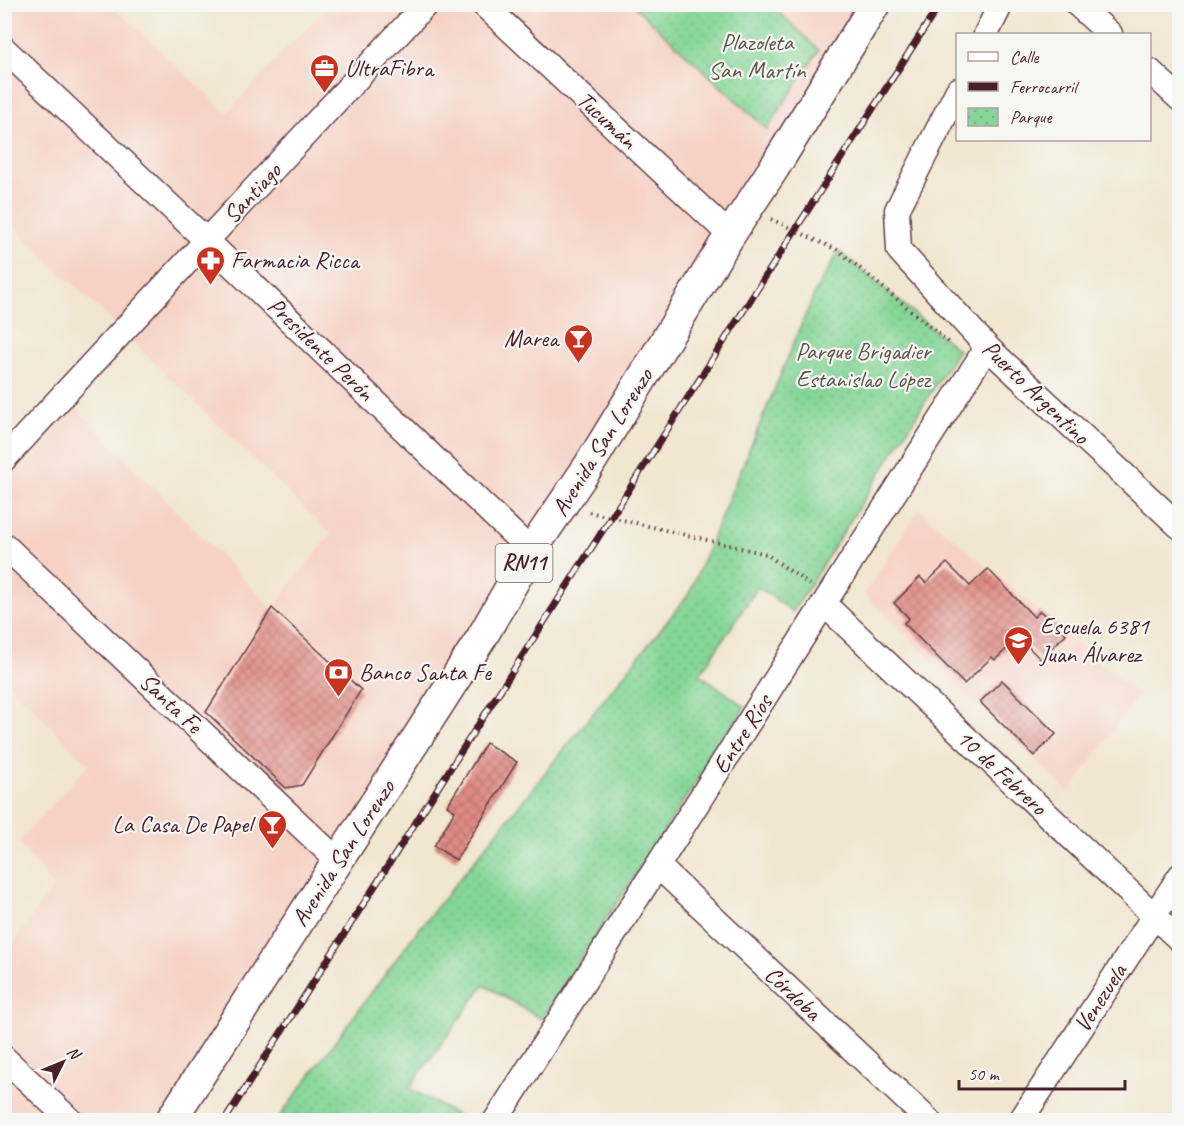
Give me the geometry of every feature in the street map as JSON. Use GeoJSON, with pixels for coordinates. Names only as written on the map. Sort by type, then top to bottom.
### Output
{"type":"FeatureCollection","features":[{"type":"Feature","properties":{"kind":"main road","name":"Avenida San Lorenzo"},"geometry":{"type":"LineString","coordinates":[[171,1120],[482,637],[531,551],[588,467],[875,4]]}},
{"type":"Feature","properties":{"kind":"street","name":"Santiago"},"geometry":{"type":"LineString","coordinates":[[4,459],[426,4]]}},
{"type":"Feature","properties":{"kind":"street","name":"Tucumán"},"geometry":{"type":"LineString","coordinates":[[483,4],[730,235]]}},
{"type":"Feature","properties":{"kind":"street"},"geometry":{"type":"LineString","coordinates":[[986,33],[1001,4]]}},
{"type":"Feature","properties":{"kind":"street"},"geometry":{"type":"LineString","coordinates":[[1077,4],[1109,33]]}},
{"type":"Feature","properties":{"kind":"street","name":"Presidente Perón"},"geometry":{"type":"LineString","coordinates":[[4,49],[531,551]]}},
{"type":"Feature","properties":{"kind":"street"},"geometry":{"type":"LineString","coordinates":[[1151,73],[1179,99]]}},
{"type":"Feature","properties":{"kind":"street","name":"Puerto Argentino"},"geometry":{"type":"LineString","coordinates":[[956,92],[897,210],[899,250],[987,347],[1179,527]]}},
{"type":"Feature","properties":{"kind":"street","name":"Entre Ríos"},"geometry":{"type":"LineString","coordinates":[[498,1120],[987,347]]}},
{"type":"Feature","properties":{"kind":"street","name":"Santa Fe"},"geometry":{"type":"LineString","coordinates":[[4,545],[338,861]]}},
{"type":"Feature","properties":{"kind":"street","name":"10 de Febrero"},"geometry":{"type":"LineString","coordinates":[[825,604],[1179,940]]}},
{"type":"Feature","properties":{"kind":"street","name":"Córdoba"},"geometry":{"type":"LineString","coordinates":[[658,866],[928,1120]]}},
{"type":"Feature","properties":{"kind":"street","name":"Venezuela"},"geometry":{"type":"LineString","coordinates":[[1021,1120],[1179,876]]}},
{"type":"Feature","properties":{"kind":"street"},"geometry":{"type":"LineString","coordinates":[[4,1058],[69,1120]]}},
{"type":"Feature","properties":{"kind":"path"},"geometry":{"type":"LineString","coordinates":[[748,208],[839,251],[958,350],[967,379]]}},
{"type":"Feature","properties":{"kind":"path"},"geometry":{"type":"LineString","coordinates":[[562,505],[766,554],[816,590],[825,604]]}},
{"type":"Feature","properties":{"kind":"shaded area"},"geometry":{"type":"Polygon","coordinates":[[[5,5],[112,5],[227,113],[327,5],[879,5],[168,1120],[5,1120],[5,954],[53,887],[18,841],[89,764],[5,681],[5,472],[74,406],[272,608],[331,534],[5,218],[5,5]]]}},
{"type":"Feature","properties":{"kind":"shaded area","name":"Escuela 6381 Juan Álvarez"},"geometry":{"type":"Polygon","coordinates":[[[919,509],[1138,695],[1069,793],[864,594],[919,509]]]}},
{"type":"Feature","properties":{"kind":"green space","name":"Plazoleta San Martín"},"geometry":{"type":"Polygon","coordinates":[[[633,5],[771,5],[819,50],[767,129],[633,5]]]}},
{"type":"Feature","properties":{"kind":"green space","name":"Parque Brigadier Estanislao López"},"geometry":{"type":"Polygon","coordinates":[[[839,251],[958,350],[793,612],[758,587],[700,674],[745,707],[541,1019],[484,985],[409,1088],[465,1120],[277,1120],[412,938],[689,594],[815,292],[839,251]]]}},
{"type":"Feature","properties":{"kind":"building"},"geometry":{"type":"Polygon","coordinates":[[[947,563],[970,586],[988,569],[1034,617],[1040,611],[1066,634],[1040,659],[1019,637],[995,660],[992,657],[964,684],[904,623],[909,618],[894,603],[920,577],[926,583],[947,563]]]}},
{"type":"Feature","properties":{"kind":"building"},"geometry":{"type":"Polygon","coordinates":[[[272,608],[361,690],[302,785],[286,788],[206,712],[272,608]]]}},
{"type":"Feature","properties":{"kind":"building"},"geometry":{"type":"Polygon","coordinates":[[[1002,680],[1056,734],[1034,756],[980,702],[1002,680]]]}},
{"type":"Feature","properties":{"kind":"building"},"geometry":{"type":"Polygon","coordinates":[[[486,743],[517,762],[456,860],[434,846],[455,811],[447,806],[486,743]]]}},
{"type":"Feature","properties":{"kind":"railway"},"geometry":{"type":"LineString","coordinates":[[225,1120],[940,4]]}},
{"type":"Feature","properties":{"kind":"place","name":"UltraFibra"},"geometry":{"type":"Point","coordinates":[324,94]}},
{"type":"Feature","properties":{"kind":"place","name":"Farmacia Ricca"},"geometry":{"type":"Point","coordinates":[210,286]}},
{"type":"Feature","properties":{"kind":"place","name":"Marea"},"geometry":{"type":"Point","coordinates":[579,364]}},
{"type":"Feature","properties":{"kind":"place","name":"Escuela 6381 Juan Álvarez"},"geometry":{"type":"Point","coordinates":[1019,666]}},
{"type":"Feature","properties":{"kind":"place","name":"Banco Santa Fe"},"geometry":{"type":"Point","coordinates":[338,698]}},
{"type":"Feature","properties":{"kind":"place","name":"La Casa De Papel"},"geometry":{"type":"Point","coordinates":[273,850]}}]}
